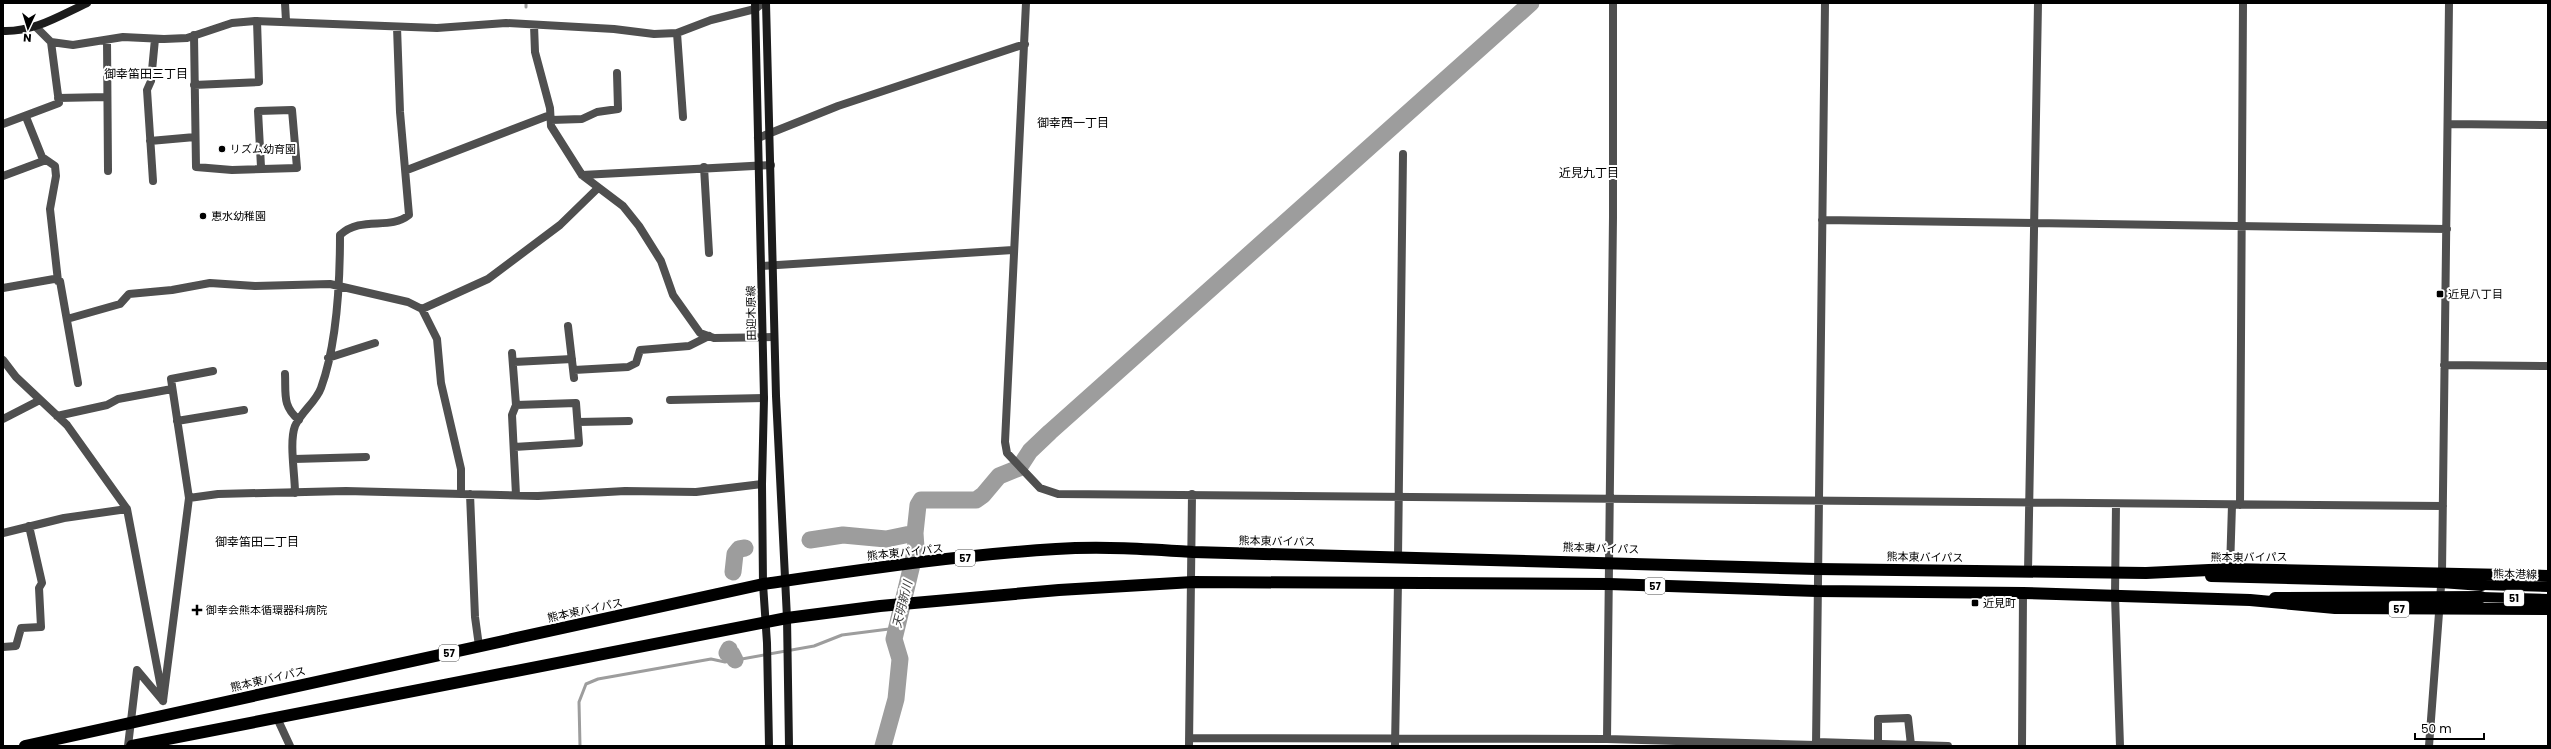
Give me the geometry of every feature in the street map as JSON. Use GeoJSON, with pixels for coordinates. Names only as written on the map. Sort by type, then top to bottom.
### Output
{"type":"FeatureCollection","features":[{"type":"Feature","properties":{"kind":"highway","name":"熊本東バイパス"},"geometry":{"type":"LineString","coordinates":[[26,746],[763,584],[874,568],[1056,549],[1135,548],[1193,552],[1398,556],[1817,569],[2146,573],[2230,569],[2441,578],[2548,576]]}},
{"type":"Feature","properties":{"kind":"highway"},"geometry":{"type":"LineString","coordinates":[[2146,573],[2231,578],[2441,578],[2481,591]]}},
{"type":"Feature","properties":{"kind":"highway","name":"57"},"geometry":{"type":"LineString","coordinates":[[132,746],[787,618],[880,606],[1059,590],[1193,582],[1609,584],[1817,591],[2024,593],[2250,600],[2335,608],[2438,610],[2548,609]]}},
{"type":"Feature","properties":{"kind":"highway"},"geometry":{"type":"LineString","coordinates":[[2250,600],[2292,597],[2440,597],[2481,591]]}},
{"type":"Feature","properties":{"kind":"main road"},"geometry":{"type":"LineString","coordinates":[[3,31],[19,32],[36,27],[87,3]]}},
{"type":"Feature","properties":{"kind":"main road","name":"田迎木原線"},"geometry":{"type":"LineString","coordinates":[[766,3],[774,337],[784,581],[788,641],[789,746]]}},
{"type":"Feature","properties":{"kind":"main road","name":"田迎木原線"},"geometry":{"type":"LineString","coordinates":[[755,6],[764,398],[762,484],[763,584],[768,643],[770,721],[769,746]]}},
{"type":"Feature","properties":{"kind":"main road","name":"熊本港線"},"geometry":{"type":"LineString","coordinates":[[2481,591],[2548,587]]}},
{"type":"Feature","properties":{"kind":"main road","name":"51"},"geometry":{"type":"LineString","coordinates":[[2481,591],[2548,598]]}},
{"type":"Feature","properties":{"kind":"street"},"geometry":{"type":"LineString","coordinates":[[285,3],[286,21]]}},
{"type":"Feature","properties":{"kind":"street"},"geometry":{"type":"LineString","coordinates":[[36,27],[51,42],[74,45],[123,37],[155,39],[194,35],[232,23],[257,21],[437,28],[506,23],[614,29],[654,34],[677,33],[763,3]]}},
{"type":"Feature","properties":{"kind":"street"},"geometry":{"type":"LineString","coordinates":[[1026,3],[1005,436],[1007,453],[1040,488],[1058,494],[2443,506]]}},
{"type":"Feature","properties":{"kind":"street"},"geometry":{"type":"LineString","coordinates":[[1607,739],[1611,499],[1613,3]]}},
{"type":"Feature","properties":{"kind":"street"},"geometry":{"type":"LineString","coordinates":[[1816,744],[1825,3]]}},
{"type":"Feature","properties":{"kind":"street"},"geometry":{"type":"LineString","coordinates":[[2028,572],[2038,3]]}},
{"type":"Feature","properties":{"kind":"street"},"geometry":{"type":"LineString","coordinates":[[2230,569],[2236,505],[2243,3]]}},
{"type":"Feature","properties":{"kind":"street"},"geometry":{"type":"LineString","coordinates":[[2429,746],[2440,597],[2443,506],[2449,3]]}},
{"type":"Feature","properties":{"kind":"street"},"geometry":{"type":"LineString","coordinates":[[194,85],[259,82],[257,21]]}},
{"type":"Feature","properties":{"kind":"street"},"geometry":{"type":"LineString","coordinates":[[534,25],[535,52],[551,118],[551,126],[582,174],[623,206],[639,226],[661,261],[674,295],[700,333],[714,338],[774,337]]}},
{"type":"Feature","properties":{"kind":"street"},"geometry":{"type":"LineString","coordinates":[[295,493],[293,437],[299,420],[320,390],[328,358],[340,286],[340,235],[349,226],[357,224],[401,221],[409,215],[400,112],[397,27]]}},
{"type":"Feature","properties":{"kind":"street"},"geometry":{"type":"LineString","coordinates":[[677,33],[683,117]]}},
{"type":"Feature","properties":{"kind":"street"},"geometry":{"type":"LineString","coordinates":[[194,35],[196,167],[232,170],[261,167],[297,168],[292,110],[258,112],[261,167]]}},
{"type":"Feature","properties":{"kind":"street"},"geometry":{"type":"LineString","coordinates":[[153,181],[147,90],[152,81],[155,39]]}},
{"type":"Feature","properties":{"kind":"street"},"geometry":{"type":"LineString","coordinates":[[107,40],[108,171]]}},
{"type":"Feature","properties":{"kind":"street"},"geometry":{"type":"LineString","coordinates":[[3,124],[26,117],[58,103],[51,42]]}},
{"type":"Feature","properties":{"kind":"street"},"geometry":{"type":"LineString","coordinates":[[758,138],[838,106],[1025,44]]}},
{"type":"Feature","properties":{"kind":"street"},"geometry":{"type":"LineString","coordinates":[[406,170],[551,118],[582,118],[597,112],[618,109],[617,73]]}},
{"type":"Feature","properties":{"kind":"street"},"geometry":{"type":"LineString","coordinates":[[58,98],[107,98]]}},
{"type":"Feature","properties":{"kind":"street"},"geometry":{"type":"LineString","coordinates":[[26,117],[42,157],[55,166],[56,176],[50,209],[58,280],[60,282],[78,384]]}},
{"type":"Feature","properties":{"kind":"street"},"geometry":{"type":"LineString","coordinates":[[2448,124],[2548,125]]}},
{"type":"Feature","properties":{"kind":"street"},"geometry":{"type":"LineString","coordinates":[[150,141],[195,137]]}},
{"type":"Feature","properties":{"kind":"street"},"geometry":{"type":"LineString","coordinates":[[1398,556],[1403,154]]}},
{"type":"Feature","properties":{"kind":"street"},"geometry":{"type":"LineString","coordinates":[[3,176],[46,160]]}},
{"type":"Feature","properties":{"kind":"street"},"geometry":{"type":"LineString","coordinates":[[582,174],[771,165]]}},
{"type":"Feature","properties":{"kind":"street"},"geometry":{"type":"LineString","coordinates":[[704,167],[709,253]]}},
{"type":"Feature","properties":{"kind":"street"},"geometry":{"type":"LineString","coordinates":[[422,309],[488,280],[560,225],[598,188]]}},
{"type":"Feature","properties":{"kind":"street"},"geometry":{"type":"LineString","coordinates":[[1822,220],[2447,229]]}},
{"type":"Feature","properties":{"kind":"street"},"geometry":{"type":"LineString","coordinates":[[761,266],[1013,250]]}},
{"type":"Feature","properties":{"kind":"street"},"geometry":{"type":"LineString","coordinates":[[3,288],[54,279],[58,280]]}},
{"type":"Feature","properties":{"kind":"street"},"geometry":{"type":"LineString","coordinates":[[67,319],[120,304],[129,294],[172,290],[210,283],[255,286],[330,284],[408,302],[422,309],[437,339],[441,383],[461,470],[462,494]]}},
{"type":"Feature","properties":{"kind":"street"},"geometry":{"type":"LineString","coordinates":[[568,326],[574,374],[628,368],[636,362],[640,350],[689,346],[709,336]]}},
{"type":"Feature","properties":{"kind":"street"},"geometry":{"type":"LineString","coordinates":[[328,358],[375,343]]}},
{"type":"Feature","properties":{"kind":"street"},"geometry":{"type":"LineString","coordinates":[[512,353],[514,362],[516,405],[512,415],[516,495]]}},
{"type":"Feature","properties":{"kind":"street"},"geometry":{"type":"LineString","coordinates":[[3,360],[16,377],[57,416],[88,453],[127,509],[163,701]]}},
{"type":"Feature","properties":{"kind":"street"},"geometry":{"type":"LineString","coordinates":[[514,362],[572,360]]}},
{"type":"Feature","properties":{"kind":"street"},"geometry":{"type":"LineString","coordinates":[[2444,365],[2548,366]]}},
{"type":"Feature","properties":{"kind":"street"},"geometry":{"type":"LineString","coordinates":[[163,701],[189,498],[171,379],[213,372]]}},
{"type":"Feature","properties":{"kind":"street"},"geometry":{"type":"LineString","coordinates":[[285,374],[286,405],[289,412],[299,420]]}},
{"type":"Feature","properties":{"kind":"street"},"geometry":{"type":"LineString","coordinates":[[57,416],[108,405],[118,399],[172,389]]}},
{"type":"Feature","properties":{"kind":"street"},"geometry":{"type":"LineString","coordinates":[[670,400],[764,398]]}},
{"type":"Feature","properties":{"kind":"street"},"geometry":{"type":"LineString","coordinates":[[3,419],[40,400]]}},
{"type":"Feature","properties":{"kind":"street"},"geometry":{"type":"LineString","coordinates":[[514,447],[579,443],[576,403],[516,405]]}},
{"type":"Feature","properties":{"kind":"street"},"geometry":{"type":"LineString","coordinates":[[177,421],[244,410]]}},
{"type":"Feature","properties":{"kind":"street"},"geometry":{"type":"LineString","coordinates":[[578,422],[629,420]]}},
{"type":"Feature","properties":{"kind":"street"},"geometry":{"type":"LineString","coordinates":[[294,459],[366,457]]}},
{"type":"Feature","properties":{"kind":"street"},"geometry":{"type":"LineString","coordinates":[[189,498],[218,494],[346,491],[516,495],[625,491],[696,492],[762,484]]}},
{"type":"Feature","properties":{"kind":"street"},"geometry":{"type":"LineString","coordinates":[[470,494],[475,617],[479,646]]}},
{"type":"Feature","properties":{"kind":"street"},"geometry":{"type":"LineString","coordinates":[[1192,494],[1193,582],[1189,742],[1395,742],[1607,739],[1948,746]]}},
{"type":"Feature","properties":{"kind":"street"},"geometry":{"type":"LineString","coordinates":[[2116,504],[2115,596],[2120,746]]}},
{"type":"Feature","properties":{"kind":"street"},"geometry":{"type":"LineString","coordinates":[[3,533],[29,526],[127,509]]}},
{"type":"Feature","properties":{"kind":"street"},"geometry":{"type":"LineString","coordinates":[[3,647],[16,646],[20,628],[40,627],[39,588],[42,583],[29,526]]}},
{"type":"Feature","properties":{"kind":"street"},"geometry":{"type":"LineString","coordinates":[[1395,742],[1398,582]]}},
{"type":"Feature","properties":{"kind":"street"},"geometry":{"type":"LineString","coordinates":[[2022,746],[2024,593]]}},
{"type":"Feature","properties":{"kind":"street"},"geometry":{"type":"LineString","coordinates":[[128,746],[132,723],[137,670],[163,701]]}},
{"type":"Feature","properties":{"kind":"street"},"geometry":{"type":"LineString","coordinates":[[277,718],[290,746]]}},
{"type":"Feature","properties":{"kind":"street"},"geometry":{"type":"LineString","coordinates":[[1878,744],[1878,719],[1908,718],[1911,745]]}},
{"type":"Feature","properties":{"kind":"waterway"},"geometry":{"type":"LineString","coordinates":[[810,540],[843,535],[886,539],[915,533],[918,505],[921,500],[976,500],[983,495],[999,476],[1019,468],[1030,451],[1050,432],[1531,3]]}},
{"type":"Feature","properties":{"kind":"waterway","name":"天明新川"},"geometry":{"type":"LineString","coordinates":[[883,746],[896,699],[900,659],[894,639],[916,548],[915,533]]}},
{"type":"Feature","properties":{"kind":"waterway"},"geometry":{"type":"LineString","coordinates":[[733,572],[735,554],[739,549],[745,548]]}},
{"type":"Feature","properties":{"kind":"waterway"},"geometry":{"type":"LineString","coordinates":[[580,746],[579,702],[586,684],[598,679],[711,659],[725,662],[814,646],[842,635],[897,628]]}},
{"type":"Feature","properties":{"kind":"waterway"},"geometry":{"type":"LineString","coordinates":[[729,649],[727,653],[732,654],[735,660]]}},
{"type":"Feature","properties":{"kind":"place","name":"リズム幼育園"},"geometry":{"type":"Point","coordinates":[222,149]}},
{"type":"Feature","properties":{"kind":"place","name":"恵水幼稚園"},"geometry":{"type":"Point","coordinates":[203,216]}},
{"type":"Feature","properties":{"kind":"place","name":"近見八丁目"},"geometry":{"type":"Point","coordinates":[2440,294]}},
{"type":"Feature","properties":{"kind":"place","name":"近見町"},"geometry":{"type":"Point","coordinates":[1975,603]}},
{"type":"Feature","properties":{"kind":"place","name":"御幸会熊本循環器科病院"},"geometry":{"type":"Point","coordinates":[197,610]}},
{"type":"Feature","properties":{"kind":"district","name":"御幸笛田三丁目"},"geometry":{"type":"Point","coordinates":[146,73]}},
{"type":"Feature","properties":{"kind":"district","name":"御幸西一丁目"},"geometry":{"type":"Point","coordinates":[1073,122]}},
{"type":"Feature","properties":{"kind":"district","name":"近見九丁目"},"geometry":{"type":"Point","coordinates":[1589,172]}},
{"type":"Feature","properties":{"kind":"district","name":"御幸笛田二丁目"},"geometry":{"type":"Point","coordinates":[257,541]}}]}
